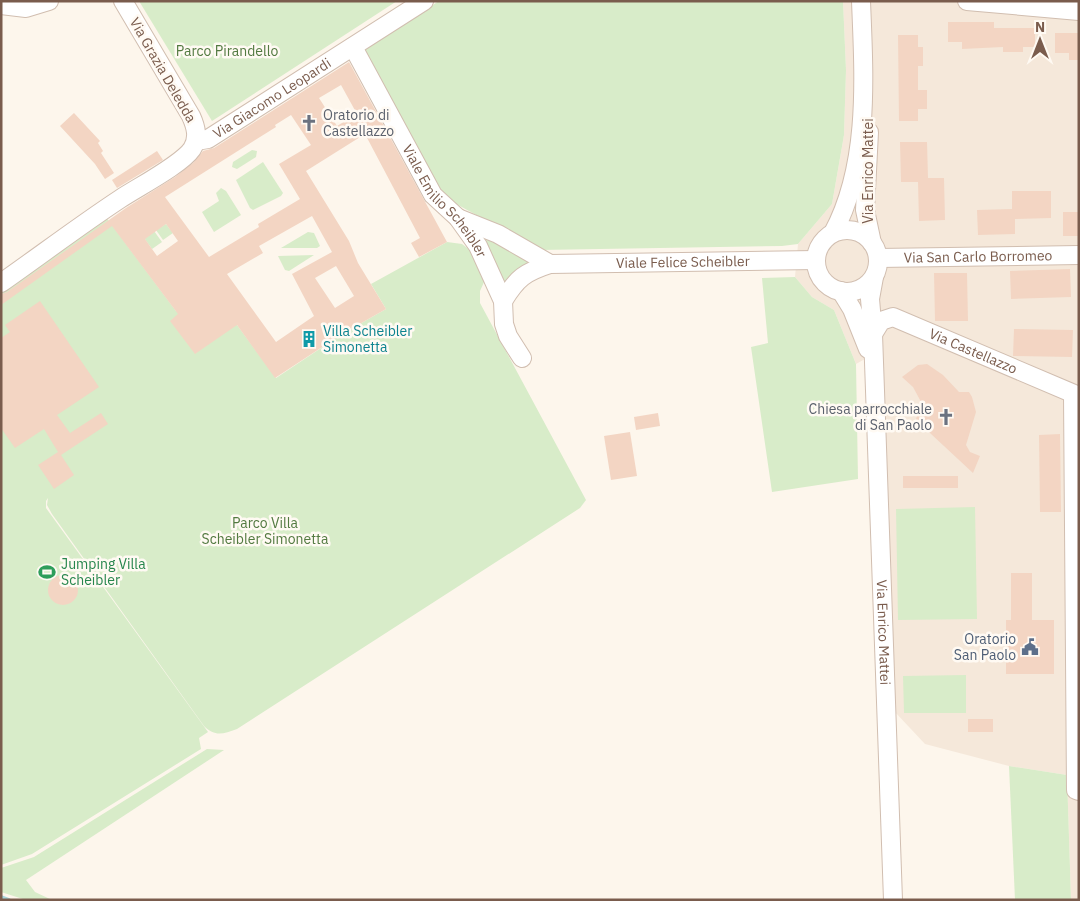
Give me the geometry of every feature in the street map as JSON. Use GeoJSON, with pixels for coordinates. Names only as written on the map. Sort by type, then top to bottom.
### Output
{"type":"FeatureCollection","features":[{"type":"Feature","properties":{"kind":"street"},"geometry":{"type":"LineString","coordinates":[[1,5],[26,8],[49,1]]}},
{"type":"Feature","properties":{"kind":"street","name":"Via Grazia Deledda"},"geometry":{"type":"LineString","coordinates":[[123,1],[191,116],[196,128],[196,141]]}},
{"type":"Feature","properties":{"kind":"street","name":"Via Giacomo Leopardi"},"geometry":{"type":"LineString","coordinates":[[1,284],[118,200],[180,160],[190,151],[196,141],[208,139],[424,1]]}},
{"type":"Feature","properties":{"kind":"street","name":"Via Enrico Mattei"},"geometry":{"type":"LineString","coordinates":[[861,1],[865,100],[869,128],[865,210],[875,250]]}},
{"type":"Feature","properties":{"kind":"street"},"geometry":{"type":"LineString","coordinates":[[967,1],[1079,11]]}},
{"type":"Feature","properties":{"kind":"street","name":"Viale Emilio Scheibler"},"geometry":{"type":"LineString","coordinates":[[353,47],[433,195],[458,218],[478,246],[503,301],[504,324],[508,336],[522,358]]}},
{"type":"Feature","properties":{"kind":"street","name":"Via Enrico Mattei"},"geometry":{"type":"LineString","coordinates":[[833,233],[846,204],[865,100]]}},
{"type":"Feature","properties":{"kind":"street"},"geometry":{"type":"LineString","coordinates":[[458,218],[498,234],[550,264]]}},
{"type":"Feature","properties":{"kind":"street"},"geometry":{"type":"LineString","coordinates":[[841,230],[858,231],[875,250],[874,277],[860,289],[841,291],[834,289],[822,280],[816,260],[821,244],[833,233],[841,230]]}},
{"type":"Feature","properties":{"kind":"street","name":"Via San Carlo Borromeo"},"geometry":{"type":"LineString","coordinates":[[875,250],[1079,255]]}},
{"type":"Feature","properties":{"kind":"street","name":"Viale Felice Scheibler"},"geometry":{"type":"LineString","coordinates":[[503,301],[519,278],[530,270],[550,264],[816,260]]}},
{"type":"Feature","properties":{"kind":"street","name":"Via Enrico Mattei"},"geometry":{"type":"LineString","coordinates":[[874,277],[870,299],[873,334],[893,900]]}},
{"type":"Feature","properties":{"kind":"street","name":"Via Enrico Mattei"},"geometry":{"type":"LineString","coordinates":[[841,291],[854,313],[874,365]]}},
{"type":"Feature","properties":{"kind":"street","name":"Via Castellazzo"},"geometry":{"type":"LineString","coordinates":[[873,334],[881,321],[893,317],[1076,396]]}},
{"type":"Feature","properties":{"kind":"street"},"geometry":{"type":"LineString","coordinates":[[1076,396],[1077,791]]}},
{"type":"Feature","properties":{"kind":"shaded area"},"geometry":{"type":"Polygon","coordinates":[[[843,1],[1033,1],[1079,5],[1079,394],[890,315],[872,355],[856,364],[834,310],[812,297],[795,277],[798,244],[832,204],[844,135],[846,70],[843,1]]]}},
{"type":"Feature","properties":{"kind":"shaded area"},"geometry":{"type":"Polygon","coordinates":[[[885,319],[1079,398],[1079,900],[1071,900],[1067,775],[1009,766],[925,744],[894,711],[876,335],[885,319]]]}},
{"type":"Feature","properties":{"kind":"green space","name":"Parco Pirandello"},"geometry":{"type":"Polygon","coordinates":[[[139,1],[397,1],[212,121],[139,1]]]}},
{"type":"Feature","properties":{"kind":"green space"},"geometry":{"type":"Polygon","coordinates":[[[439,1],[843,1],[846,70],[844,135],[832,204],[798,244],[782,246],[540,250],[449,200],[433,179],[364,49],[439,1]]]}},
{"type":"Feature","properties":{"kind":"green space"},"geometry":{"type":"Polygon","coordinates":[[[252,150],[257,151],[256,157],[237,169],[232,167],[233,162],[252,150]]]}},
{"type":"Feature","properties":{"kind":"green space"},"geometry":{"type":"Polygon","coordinates":[[[263,162],[283,193],[281,196],[253,210],[250,208],[236,180],[263,162]]]}},
{"type":"Feature","properties":{"kind":"green space"},"geometry":{"type":"Polygon","coordinates":[[[221,188],[226,191],[241,215],[214,232],[202,212],[219,201],[216,193],[221,188]]]}},
{"type":"Feature","properties":{"kind":"green space"},"geometry":{"type":"Polygon","coordinates":[[[141,213],[162,242],[152,249],[131,220],[141,213]]]}},
{"type":"Feature","properties":{"kind":"green space","name":"Parco Villa Scheibler Simonetta"},"geometry":{"type":"Polygon","coordinates":[[[106,217],[176,311],[229,314],[276,378],[342,334],[386,309],[371,284],[447,242],[462,244],[470,250],[485,280],[480,291],[480,303],[586,500],[580,508],[237,729],[219,734],[212,732],[204,726],[52,514],[47,505],[48,498],[46,508],[208,732],[199,738],[201,749],[32,854],[1,865],[1,292],[106,217]]]}},
{"type":"Feature","properties":{"kind":"green space"},"geometry":{"type":"Polygon","coordinates":[[[166,224],[173,233],[163,240],[156,230],[166,224]]]}},
{"type":"Feature","properties":{"kind":"green space"},"geometry":{"type":"Polygon","coordinates":[[[470,225],[538,261],[503,294],[470,225]]]}},
{"type":"Feature","properties":{"kind":"green space"},"geometry":{"type":"Polygon","coordinates":[[[308,232],[314,233],[320,246],[317,248],[281,248],[308,232]]]}},
{"type":"Feature","properties":{"kind":"green space"},"geometry":{"type":"Polygon","coordinates":[[[314,255],[289,271],[285,270],[278,256],[314,255]]]}},
{"type":"Feature","properties":{"kind":"green space"},"geometry":{"type":"Polygon","coordinates":[[[795,277],[812,297],[834,310],[856,364],[858,479],[772,492],[751,347],[768,343],[762,278],[795,277]]]}},
{"type":"Feature","properties":{"kind":"green space"},"geometry":{"type":"Polygon","coordinates":[[[975,507],[977,619],[898,620],[896,509],[975,507]]]}},
{"type":"Feature","properties":{"kind":"green space"},"geometry":{"type":"Polygon","coordinates":[[[966,675],[966,713],[904,713],[903,676],[966,675]]]}},
{"type":"Feature","properties":{"kind":"green space"},"geometry":{"type":"Polygon","coordinates":[[[207,749],[224,750],[26,880],[35,892],[52,900],[26,900],[1,892],[1,868],[34,857],[207,749]]]}},
{"type":"Feature","properties":{"kind":"green space"},"geometry":{"type":"Polygon","coordinates":[[[1009,766],[1067,775],[1071,900],[1015,900],[1009,766]]]}},
{"type":"Feature","properties":{"kind":"building"},"geometry":{"type":"Polygon","coordinates":[[[948,22],[994,22],[994,28],[1035,28],[1035,47],[1023,47],[1023,52],[1003,52],[1003,47],[962,49],[962,42],[948,42],[948,22]]]}},
{"type":"Feature","properties":{"kind":"building"},"geometry":{"type":"Polygon","coordinates":[[[1055,33],[1079,33],[1079,60],[1069,60],[1069,53],[1055,53],[1055,33]]]}},
{"type":"Feature","properties":{"kind":"building"},"geometry":{"type":"Polygon","coordinates":[[[898,35],[918,35],[918,47],[923,47],[923,66],[918,66],[918,90],[927,90],[927,109],[918,109],[918,121],[899,121],[898,35]]]}},
{"type":"Feature","properties":{"kind":"building"},"geometry":{"type":"Polygon","coordinates":[[[349,62],[447,242],[419,257],[411,243],[420,238],[365,134],[306,171],[349,241],[358,263],[386,309],[342,334],[275,378],[237,325],[195,354],[170,321],[178,314],[112,226],[1,305],[1,294],[7,292],[126,208],[175,177],[193,163],[203,151],[214,148],[349,62]],[[341,85],[319,98],[337,126],[357,114],[341,85]],[[291,115],[275,125],[276,127],[165,197],[209,257],[259,227],[258,224],[300,199],[279,164],[311,145],[291,115]],[[312,216],[259,246],[263,253],[227,274],[276,342],[314,316],[292,274],[332,252],[312,216]],[[166,224],[145,239],[157,256],[178,241],[166,224]],[[336,266],[315,278],[335,308],[354,296],[336,266]]]}},
{"type":"Feature","properties":{"kind":"building"},"geometry":{"type":"Polygon","coordinates":[[[74,113],[100,141],[98,143],[103,151],[101,153],[114,173],[105,179],[95,164],[60,126],[74,113]]]}},
{"type":"Feature","properties":{"kind":"building"},"geometry":{"type":"Polygon","coordinates":[[[900,142],[927,142],[928,178],[944,178],[945,220],[919,221],[918,182],[901,182],[900,142]]]}},
{"type":"Feature","properties":{"kind":"building"},"geometry":{"type":"Polygon","coordinates":[[[157,151],[163,160],[117,188],[112,180],[157,151]]]}},
{"type":"Feature","properties":{"kind":"building"},"geometry":{"type":"Polygon","coordinates":[[[1012,191],[1051,191],[1051,218],[1015,219],[1015,234],[978,235],[977,210],[1012,209],[1012,191]]]}},
{"type":"Feature","properties":{"kind":"building"},"geometry":{"type":"Polygon","coordinates":[[[1063,212],[1079,212],[1079,236],[1063,236],[1063,212]]]}},
{"type":"Feature","properties":{"kind":"building"},"geometry":{"type":"Polygon","coordinates":[[[1070,269],[1071,297],[1011,299],[1010,271],[1070,269]]]}},
{"type":"Feature","properties":{"kind":"building"},"geometry":{"type":"Polygon","coordinates":[[[934,273],[967,273],[968,321],[935,321],[934,273]]]}},
{"type":"Feature","properties":{"kind":"building"},"geometry":{"type":"Polygon","coordinates":[[[40,301],[99,387],[57,415],[70,433],[101,413],[108,424],[61,455],[74,475],[54,489],[38,465],[58,452],[44,429],[15,448],[1,428],[1,338],[10,332],[5,325],[40,301]]]}},
{"type":"Feature","properties":{"kind":"building"},"geometry":{"type":"Polygon","coordinates":[[[1014,329],[1073,330],[1072,357],[1013,356],[1014,329]]]}},
{"type":"Feature","properties":{"kind":"building","name":"Chiesa parrocchiale di San Paolo"},"geometry":{"type":"Polygon","coordinates":[[[927,364],[943,375],[959,392],[969,392],[972,397],[976,412],[966,445],[970,452],[980,456],[973,473],[916,420],[920,400],[913,387],[902,377],[918,365],[927,364]]]}},
{"type":"Feature","properties":{"kind":"building"},"geometry":{"type":"Polygon","coordinates":[[[658,413],[660,426],[636,430],[634,417],[658,413]]]}},
{"type":"Feature","properties":{"kind":"building"},"geometry":{"type":"Polygon","coordinates":[[[630,432],[637,476],[611,480],[604,436],[630,432]]]}},
{"type":"Feature","properties":{"kind":"building"},"geometry":{"type":"Polygon","coordinates":[[[1060,434],[1061,512],[1040,512],[1039,435],[1060,434]]]}},
{"type":"Feature","properties":{"kind":"building"},"geometry":{"type":"Polygon","coordinates":[[[903,476],[958,476],[958,488],[903,488],[903,476]]]}},
{"type":"Feature","properties":{"kind":"building","name":"Oratorio San Paolo"},"geometry":{"type":"Polygon","coordinates":[[[1011,573],[1032,573],[1032,620],[1054,620],[1054,674],[1006,674],[1006,620],[1011,620],[1011,573]]]}},
{"type":"Feature","properties":{"kind":"building"},"geometry":{"type":"Polygon","coordinates":[[[63,575],[73,580],[78,590],[73,600],[63,605],[53,600],[48,590],[53,580],[63,575]]]}},
{"type":"Feature","properties":{"kind":"building"},"geometry":{"type":"Polygon","coordinates":[[[968,719],[993,719],[993,732],[968,732],[968,719]]]}},
{"type":"Feature","properties":{"kind":"waterway"},"geometry":{"type":"LineString","coordinates":[[1,897],[9,900]]}},
{"type":"Feature","properties":{"kind":"place","name":"Oratorio di Castellazzo"},"geometry":{"type":"Point","coordinates":[309,123]}},
{"type":"Feature","properties":{"kind":"place","name":"Villa Scheibler Simonetta"},"geometry":{"type":"Point","coordinates":[309,339]}},
{"type":"Feature","properties":{"kind":"place","name":"Chiesa parrocchiale di San Paolo"},"geometry":{"type":"Point","coordinates":[946,417]}},
{"type":"Feature","properties":{"kind":"place","name":"Jumping Villa Scheibler"},"geometry":{"type":"Point","coordinates":[47,572]}},
{"type":"Feature","properties":{"kind":"place","name":"Oratorio San Paolo"},"geometry":{"type":"Point","coordinates":[1030,647]}}]}
